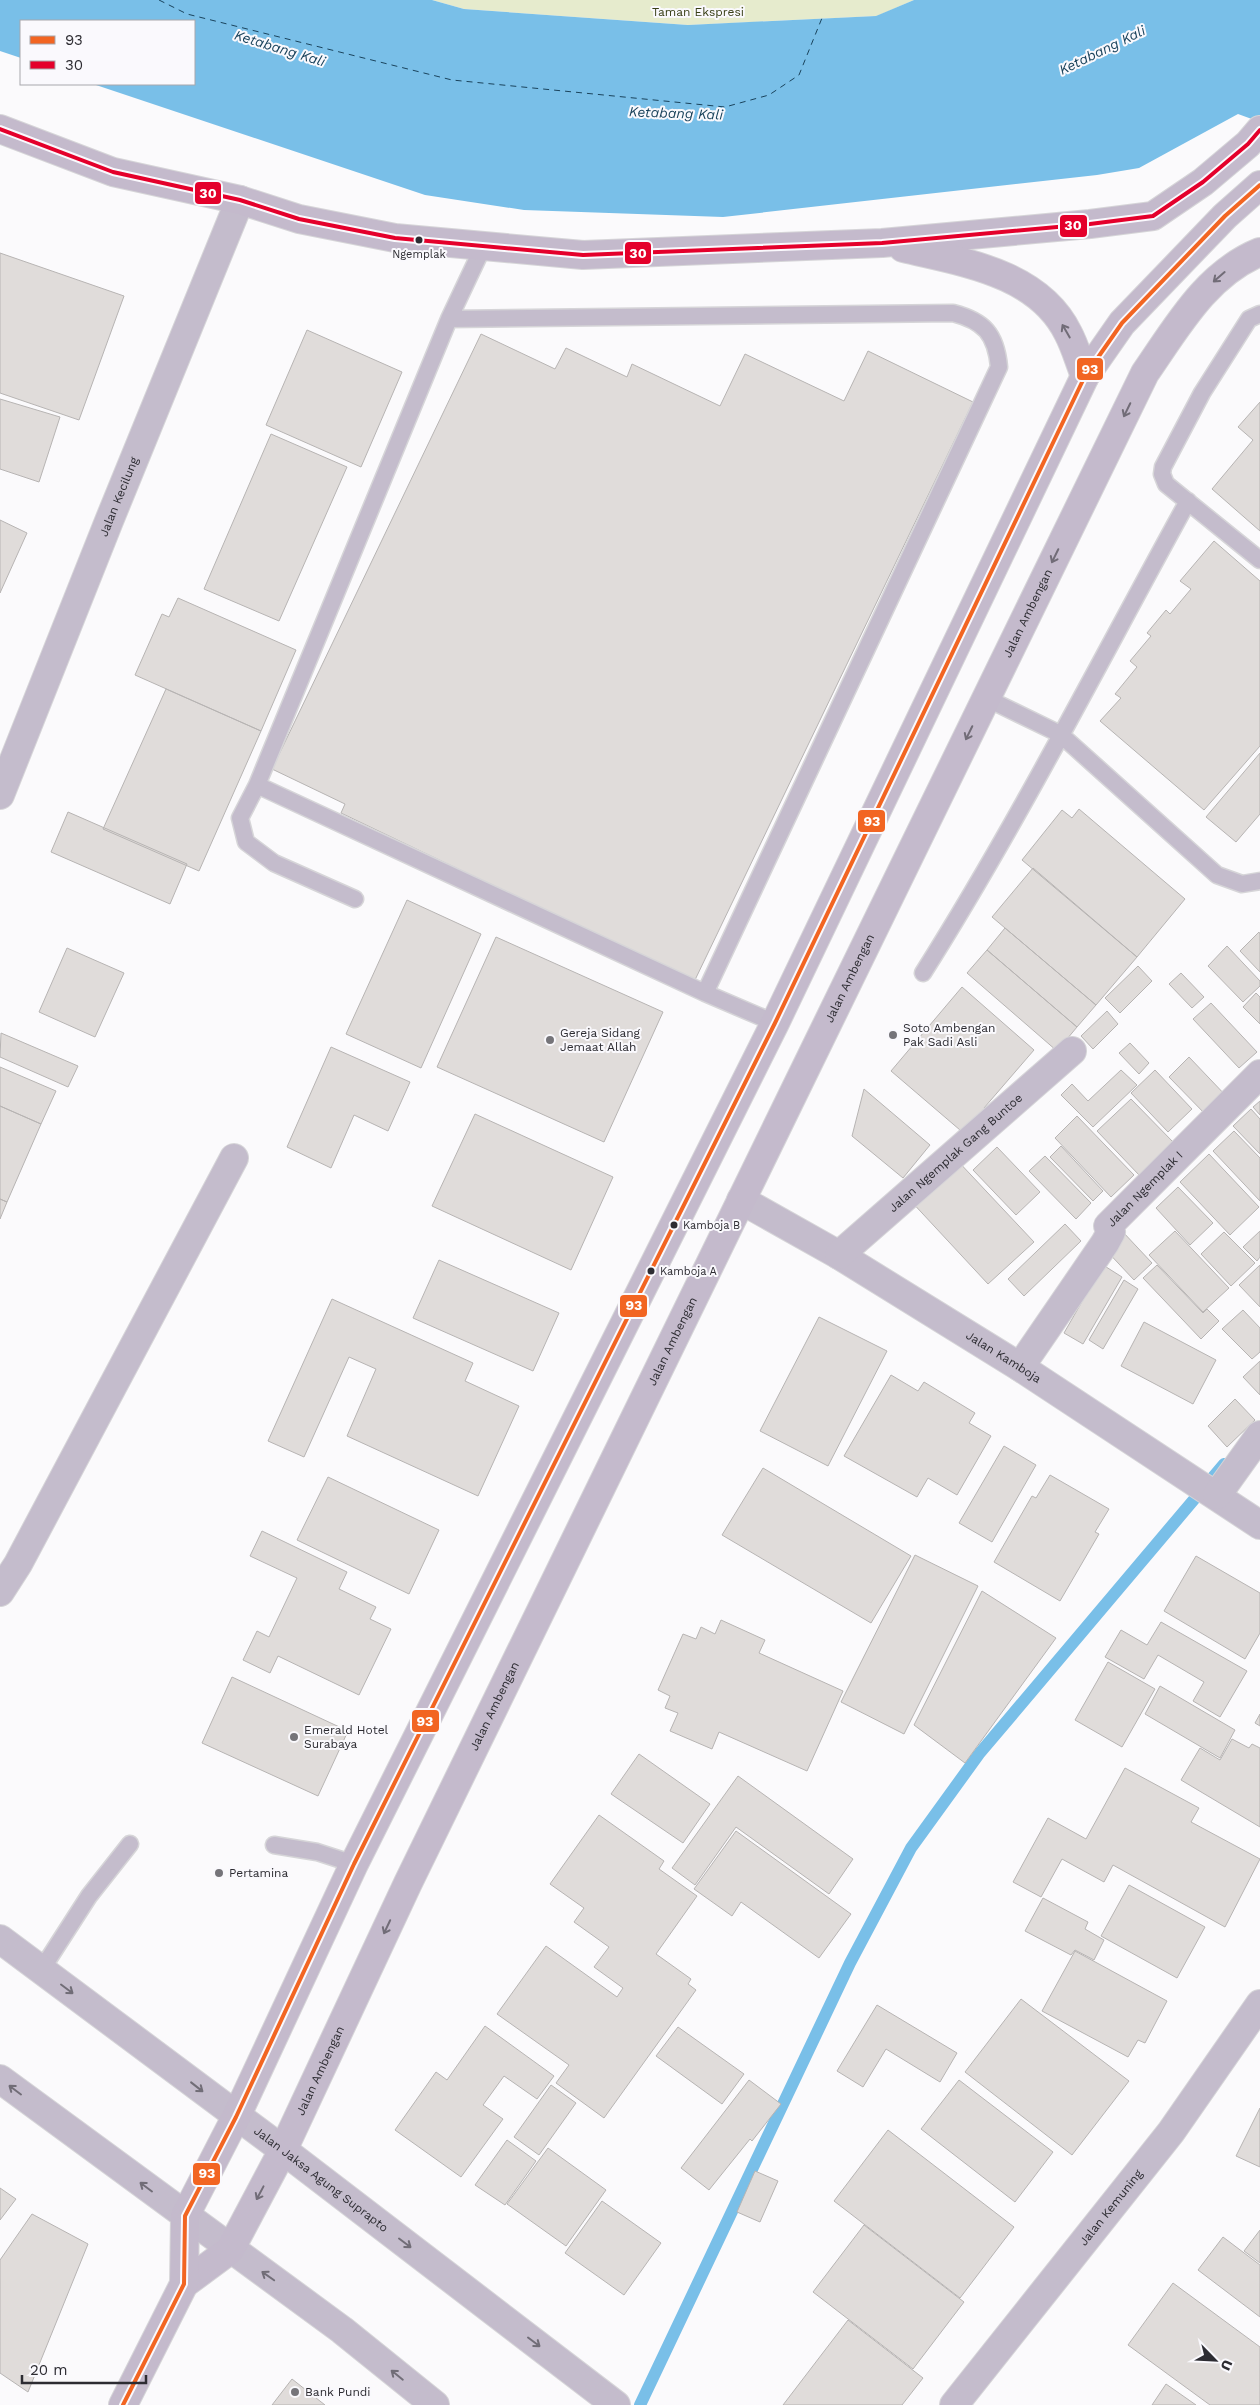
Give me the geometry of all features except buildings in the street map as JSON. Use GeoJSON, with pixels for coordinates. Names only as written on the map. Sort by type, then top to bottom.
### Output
{"type":"FeatureCollection","features":[{"type":"Feature","properties":{"kind":"main road"},"geometry":{"type":"LineString","coordinates":[[0,129],[113,172],[240,200],[299,219],[395,238],[583,255],[882,243],[1090,224],[1153,216],[1202,182],[1254,137]]}},
{"type":"Feature","properties":{"kind":"main road","name":"Jalan Ambengan"},"geometry":{"type":"LineString","coordinates":[[123,2405],[184,2284],[185,2216],[236,2117],[354,1864],[775,1023],[1085,376],[1122,323],[1224,216],[1260,186]]}},
{"type":"Feature","properties":{"kind":"main road"},"geometry":{"type":"LineString","coordinates":[[882,243],[991,270],[1025,288],[1050,308],[1068,332],[1085,376]]}},
{"type":"Feature","properties":{"kind":"main road","name":"Jalan Ambengan"},"geometry":{"type":"LineString","coordinates":[[184,2284],[230,2250],[283,2150],[408,1883],[1145,373],[1190,308],[1216,278],[1241,259],[1260,252]]}},
{"type":"Feature","properties":{"kind":"street","name":"Jalan Kecilung"},"geometry":{"type":"LineString","coordinates":[[0,795],[240,200]]}},
{"type":"Feature","properties":{"kind":"street","name":"Jalan Ngemplak Gang Buntoe"},"geometry":{"type":"LineString","coordinates":[[839,1255],[1072,1051]]}},
{"type":"Feature","properties":{"kind":"street","name":"Jalan Ngemplak I"},"geometry":{"type":"LineString","coordinates":[[1020,1367],[1105,1243],[1111,1232],[1108,1226],[1260,1074]]}},
{"type":"Feature","properties":{"kind":"street"},"geometry":{"type":"LineString","coordinates":[[0,1592],[18,1564],[234,1158]]}},
{"type":"Feature","properties":{"kind":"street","name":"Jalan Kamboja"},"geometry":{"type":"LineString","coordinates":[[741,1200],[839,1255],[1020,1367],[1260,1525]]}},
{"type":"Feature","properties":{"kind":"street"},"geometry":{"type":"LineString","coordinates":[[1208,1489],[1260,1436]]}},
{"type":"Feature","properties":{"kind":"street","name":"Jalan Jaksa Agung Suprapto"},"geometry":{"type":"LineString","coordinates":[[0,1939],[236,2117],[283,2150],[616,2405]]}},
{"type":"Feature","properties":{"kind":"street","name":"Jalan Kemuning"},"geometry":{"type":"LineString","coordinates":[[954,2405],[1171,2132],[1260,2004]]}},
{"type":"Feature","properties":{"kind":"street"},"geometry":{"type":"LineString","coordinates":[[0,2079],[230,2250],[342,2330],[435,2405]]}},
{"type":"Feature","properties":{"kind":"lane"},"geometry":{"type":"LineString","coordinates":[[355,899],[274,863],[246,842],[240,818],[257,785],[449,319],[483,247]]}},
{"type":"Feature","properties":{"kind":"lane"},"geometry":{"type":"LineString","coordinates":[[449,319],[953,313],[972,318],[986,329],[998,350],[999,367],[705,993]]}},
{"type":"Feature","properties":{"kind":"lane"},"geometry":{"type":"LineString","coordinates":[[1260,314],[1249,319],[1202,393],[1163,466],[1163,480],[1260,560]]}},
{"type":"Feature","properties":{"kind":"lane"},"geometry":{"type":"LineString","coordinates":[[923,973],[1060,734],[1188,501]]}},
{"type":"Feature","properties":{"kind":"lane"},"geometry":{"type":"LineString","coordinates":[[986,698],[1060,734],[1218,875],[1242,884],[1260,881]]}},
{"type":"Feature","properties":{"kind":"lane"},"geometry":{"type":"LineString","coordinates":[[257,785],[705,993],[775,1023]]}},
{"type":"Feature","properties":{"kind":"lane"},"geometry":{"type":"LineString","coordinates":[[42,1969],[89,1896],[130,1844]]}},
{"type":"Feature","properties":{"kind":"lane"},"geometry":{"type":"LineString","coordinates":[[274,1845],[317,1852],[354,1864]]}},
{"type":"Feature","properties":{"kind":"green space","name":"Taman Ekspresi"},"geometry":{"type":"Polygon","coordinates":[[[432,0],[914,0],[877,16],[688,25],[464,9],[432,0]]]}},
{"type":"Feature","properties":{"kind":"water","name":"Ketabang Kali"},"geometry":{"type":"Polygon","coordinates":[[[0,0],[432,0],[464,9],[688,25],[876,16],[914,0],[1260,0],[1260,122],[1238,114],[1139,168],[1097,175],[723,217],[524,210],[425,195],[96,85],[195,85],[195,20],[20,20],[20,58],[0,51],[0,0]]]}},
{"type":"Feature","properties":{"kind":"waterway"},"geometry":{"type":"LineString","coordinates":[[640,2405],[850,1963],[911,1848],[979,1754],[1224,1464]]}},
{"type":"Feature","properties":{"kind":"ferry route"},"geometry":{"type":"LineString","coordinates":[[159,0],[187,14],[452,80],[725,107],[769,95],[799,75],[822,18]]}},
{"type":"Feature","properties":{"kind":"transit line","name":"30"},"geometry":{"type":"LineString","coordinates":[[0,129],[113,172],[240,200],[299,219],[395,238],[583,255],[882,243],[1090,224],[1153,216],[1203,182],[1248,144],[1260,130]]}},
{"type":"Feature","properties":{"kind":"transit line","name":"93"},"geometry":{"type":"LineString","coordinates":[[123,2405],[184,2284],[185,2216],[236,2117],[354,1864],[775,1023],[1085,376],[1122,323],[1225,216],[1260,185]]}},
{"type":"Feature","properties":{"kind":"place","name":"Ngemplak"},"geometry":{"type":"Point","coordinates":[419,240]}},
{"type":"Feature","properties":{"kind":"place","name":"Soto Ambengan Pak Sadi Asli"},"geometry":{"type":"Point","coordinates":[893,1035]}},
{"type":"Feature","properties":{"kind":"place","name":"Gereja Sidang Jemaat Allah"},"geometry":{"type":"Point","coordinates":[550,1040]}},
{"type":"Feature","properties":{"kind":"place","name":"Kamboja B"},"geometry":{"type":"Point","coordinates":[674,1225]}},
{"type":"Feature","properties":{"kind":"place","name":"Kamboja A"},"geometry":{"type":"Point","coordinates":[651,1271]}},
{"type":"Feature","properties":{"kind":"place","name":"Emerald Hotel Surabaya"},"geometry":{"type":"Point","coordinates":[294,1737]}},
{"type":"Feature","properties":{"kind":"place","name":"Pertamina"},"geometry":{"type":"Point","coordinates":[219,1873]}},
{"type":"Feature","properties":{"kind":"place","name":"Bank Pundi"},"geometry":{"type":"Point","coordinates":[295,2392]}}]}
